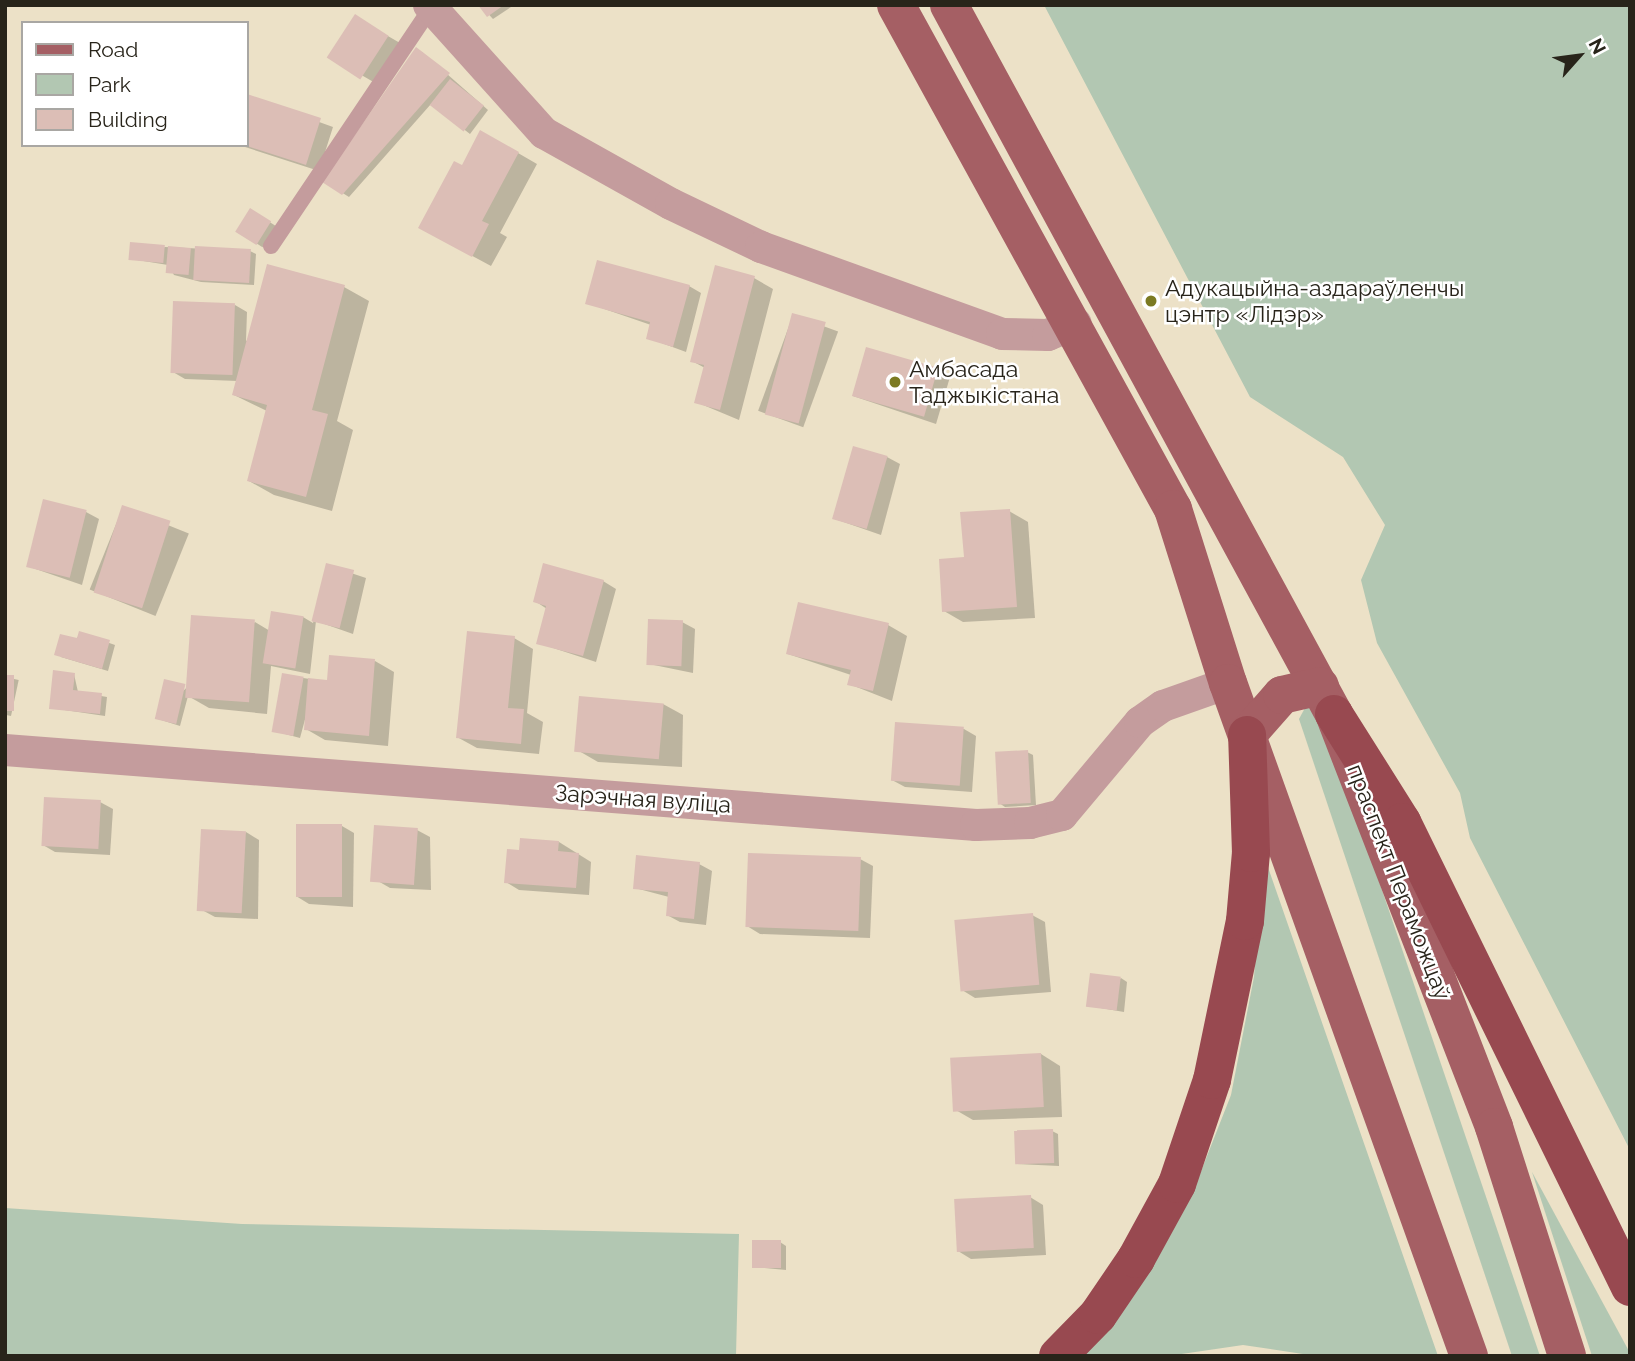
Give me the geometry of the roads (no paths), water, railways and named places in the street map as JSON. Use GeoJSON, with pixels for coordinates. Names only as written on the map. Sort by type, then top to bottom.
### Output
{"type":"FeatureCollection","features":[{"type":"Feature","properties":{"kind":"highway"},"geometry":{"type":"LineString","coordinates":[[1327,700],[1402,822],[1630,1287]]}},
{"type":"Feature","properties":{"kind":"highway"},"geometry":{"type":"LineString","coordinates":[[1058,1356],[1098,1315],[1136,1259],[1177,1184],[1212,1080],[1245,921],[1251,853],[1247,735]]}},
{"type":"Feature","properties":{"kind":"main road"},"geometry":{"type":"LineString","coordinates":[[896,5],[1076,323],[1173,509],[1228,682],[1469,1356]]}},
{"type":"Feature","properties":{"kind":"main road","name":"праспект Пераможцаў"},"geometry":{"type":"LineString","coordinates":[[949,5],[1184,429],[1327,700],[1494,1127],[1567,1356]]}},
{"type":"Feature","properties":{"kind":"main road"},"geometry":{"type":"LineString","coordinates":[[1247,735],[1282,695],[1327,700]]}},
{"type":"Feature","properties":{"kind":"street"},"geometry":{"type":"LineString","coordinates":[[431,6],[544,133],[671,204],[761,247],[1002,334],[1048,335],[1076,323]]}},
{"type":"Feature","properties":{"kind":"street","name":"Зарэчная вуліца"},"geometry":{"type":"LineString","coordinates":[[5,750],[976,825],[1030,823],[1062,815],[1140,722],[1163,706],[1228,682]]}},
{"type":"Feature","properties":{"kind":"lane"},"geometry":{"type":"LineString","coordinates":[[271,246],[431,6]]}},
{"type":"Feature","properties":{"kind":"place","name":"Адукацыйна-аздараўленчы цэнтр «Лідэр»"},"geometry":{"type":"Point","coordinates":[1151,301]}},
{"type":"Feature","properties":{"kind":"place","name":"Амбасада Таджыкістана"},"geometry":{"type":"Point","coordinates":[895,382]}}]}
